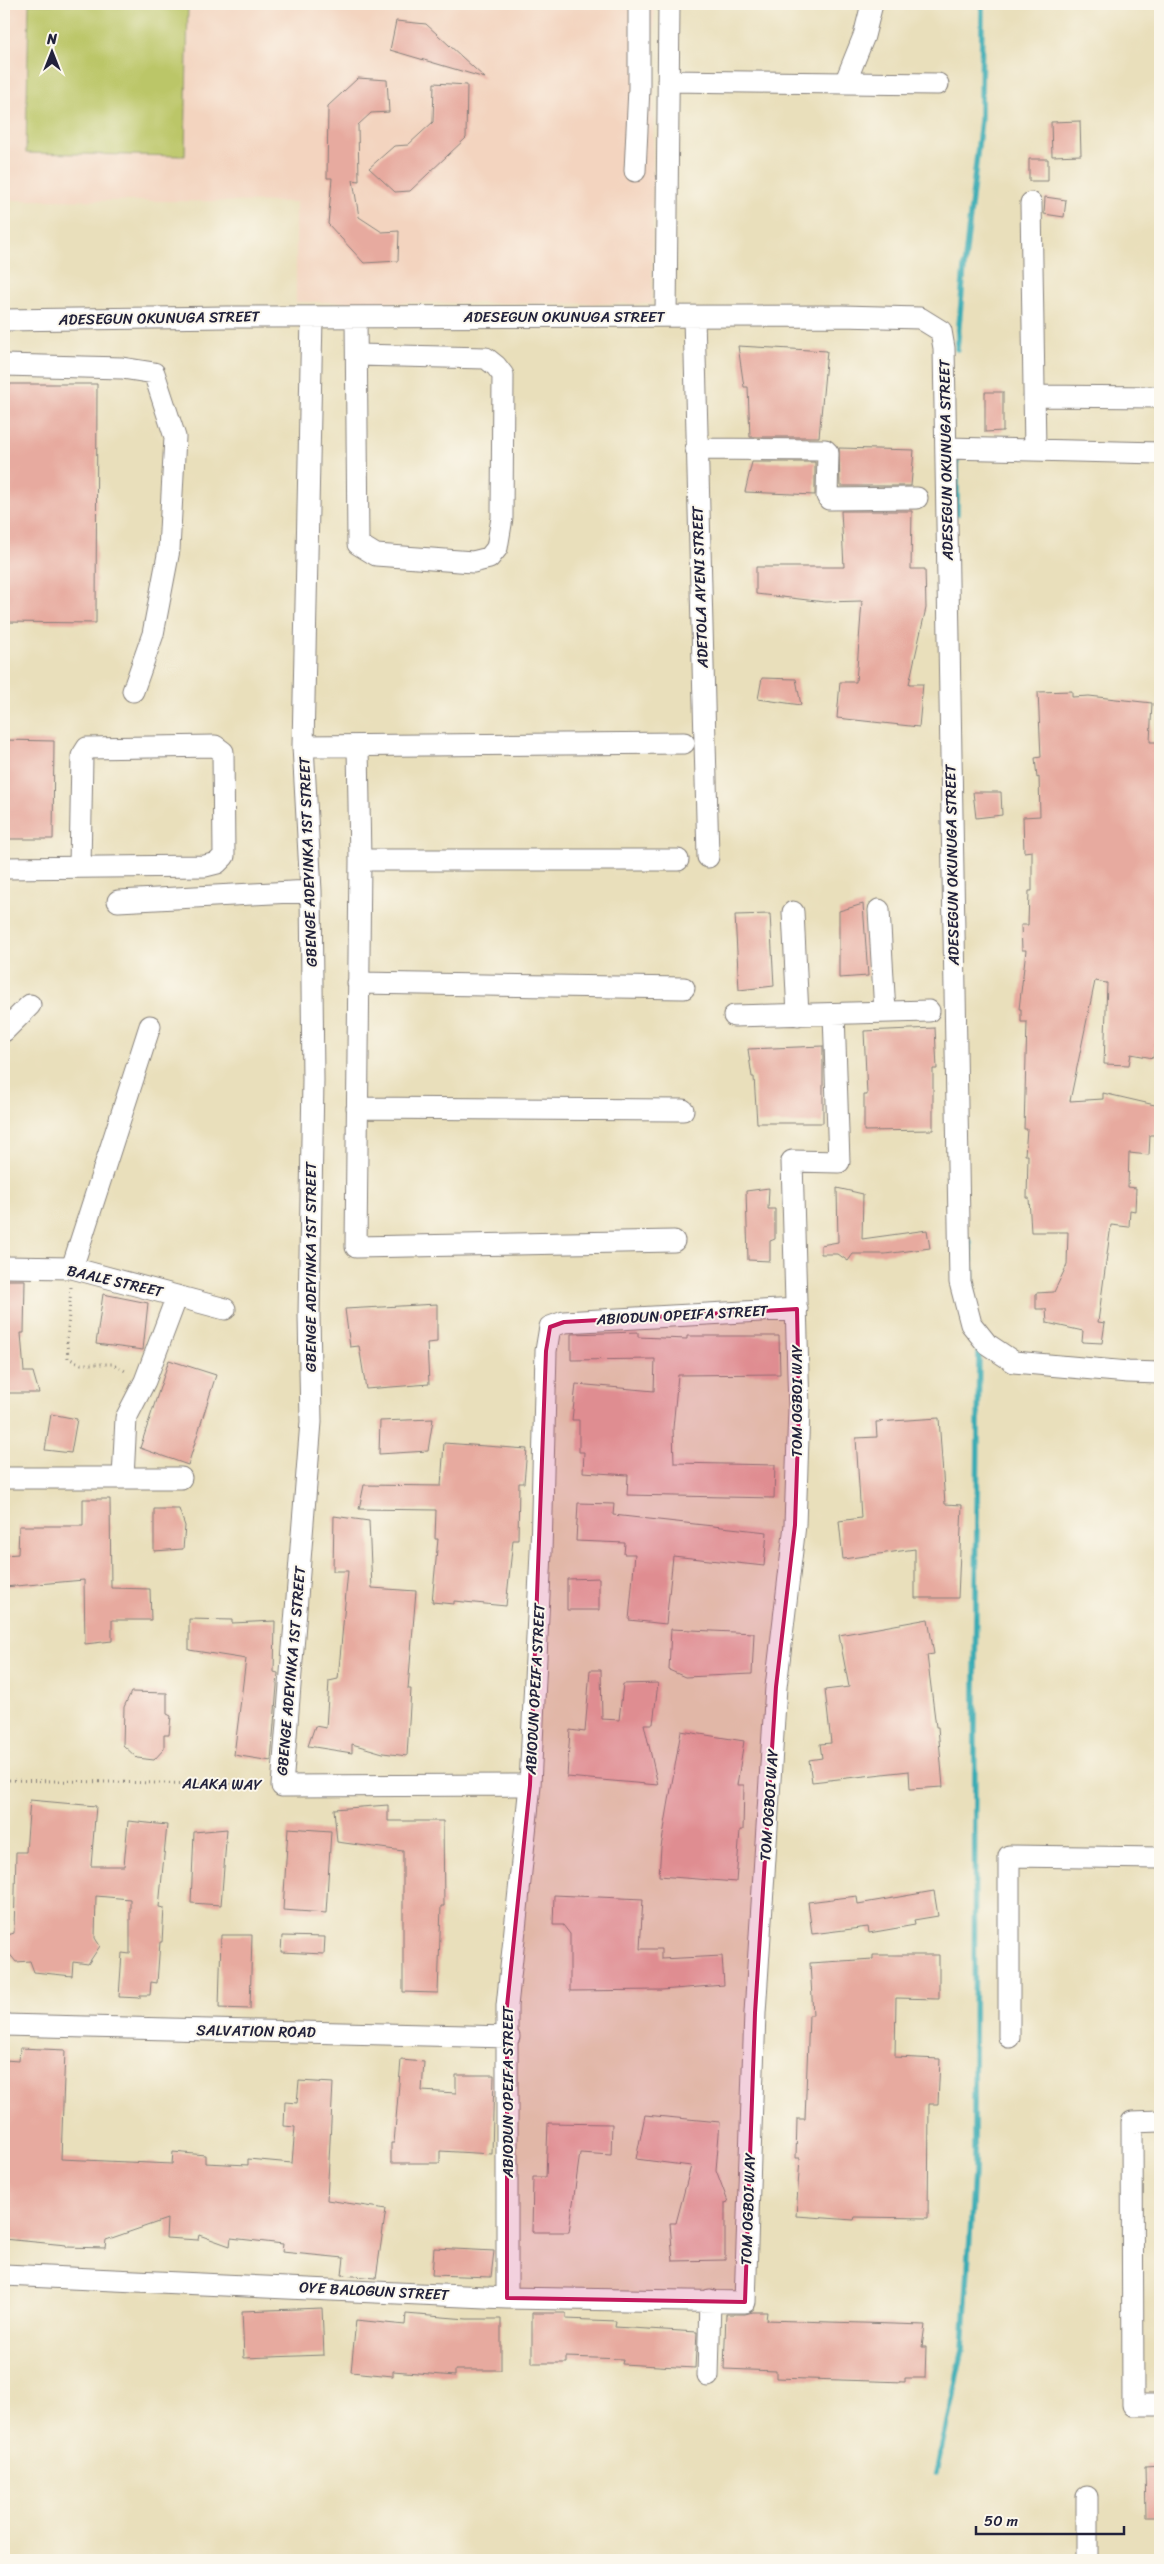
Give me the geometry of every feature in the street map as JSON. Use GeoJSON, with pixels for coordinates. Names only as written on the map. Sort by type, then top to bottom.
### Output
{"type":"FeatureCollection","features":[{"type":"Feature","properties":{"kind":"street"},"geometry":{"type":"LineString","coordinates":[[635,171],[639,88],[639,4]]}},
{"type":"Feature","properties":{"kind":"street"},"geometry":{"type":"LineString","coordinates":[[666,316],[669,4]]}},
{"type":"Feature","properties":{"kind":"street"},"geometry":{"type":"LineString","coordinates":[[845,83],[864,36],[872,4]]}},
{"type":"Feature","properties":{"kind":"street"},"geometry":{"type":"LineString","coordinates":[[668,81],[938,84]]}},
{"type":"Feature","properties":{"kind":"street"},"geometry":{"type":"LineString","coordinates":[[1031,202],[1035,450]]}},
{"type":"Feature","properties":{"kind":"street","name":"ADESEGUN OKUNUGA STREET"},"geometry":{"type":"LineString","coordinates":[[4,320],[666,316],[920,318],[941,331],[944,348],[946,448],[960,1282],[971,1324],[987,1344],[1014,1362],[1160,1373]]}},
{"type":"Feature","properties":{"kind":"street","name":"GBENGE ADEYINKA 1ST STREET"},"geometry":{"type":"LineString","coordinates":[[282,1786],[311,1422],[309,1315],[313,1080],[311,891],[303,746],[312,317]]}},
{"type":"Feature","properties":{"kind":"street"},"geometry":{"type":"LineString","coordinates":[[356,317],[356,520],[358,544],[376,555],[473,562],[489,558],[497,548],[502,518],[503,375],[486,358],[357,355]]}},
{"type":"Feature","properties":{"kind":"street","name":"ADETOLA AYENI STREET"},"geometry":{"type":"LineString","coordinates":[[694,317],[708,857]]}},
{"type":"Feature","properties":{"kind":"street"},"geometry":{"type":"LineString","coordinates":[[4,365],[122,368],[154,373],[175,437],[169,550],[153,634],[133,691]]}},
{"type":"Feature","properties":{"kind":"street"},"geometry":{"type":"LineString","coordinates":[[1034,396],[1160,397]]}},
{"type":"Feature","properties":{"kind":"street"},"geometry":{"type":"LineString","coordinates":[[946,448],[1160,453]]}},
{"type":"Feature","properties":{"kind":"street"},"geometry":{"type":"LineString","coordinates":[[696,449],[824,450],[828,453],[827,496],[829,500],[917,498]]}},
{"type":"Feature","properties":{"kind":"street"},"geometry":{"type":"LineString","coordinates":[[303,746],[684,743]]}},
{"type":"Feature","properties":{"kind":"street"},"geometry":{"type":"LineString","coordinates":[[4,868],[205,866],[217,863],[224,856],[223,752],[214,746],[86,748],[82,756],[80,867]]}},
{"type":"Feature","properties":{"kind":"street"},"geometry":{"type":"LineString","coordinates":[[358,747],[360,860],[356,1247],[674,1241]]}},
{"type":"Feature","properties":{"kind":"street"},"geometry":{"type":"LineString","coordinates":[[360,860],[678,860]]}},
{"type":"Feature","properties":{"kind":"street"},"geometry":{"type":"LineString","coordinates":[[118,901],[311,891]]}},
{"type":"Feature","properties":{"kind":"street"},"geometry":{"type":"LineString","coordinates":[[879,910],[885,1012]]}},
{"type":"Feature","properties":{"kind":"street"},"geometry":{"type":"LineString","coordinates":[[793,912],[798,1014]]}},
{"type":"Feature","properties":{"kind":"street"},"geometry":{"type":"LineString","coordinates":[[358,983],[684,988]]}},
{"type":"Feature","properties":{"kind":"street"},"geometry":{"type":"LineString","coordinates":[[4,1031],[30,1005]]}},
{"type":"Feature","properties":{"kind":"street"},"geometry":{"type":"LineString","coordinates":[[734,1016],[929,1011]]}},
{"type":"Feature","properties":{"kind":"street","name":"TOM OGBOI WAY"},"geometry":{"type":"LineString","coordinates":[[745,2302],[755,2013],[776,1687],[795,1525],[799,1409],[792,1161],[839,1162],[834,1014]]}},
{"type":"Feature","properties":{"kind":"street"},"geometry":{"type":"LineString","coordinates":[[72,1268],[150,1026]]}},
{"type":"Feature","properties":{"kind":"street"},"geometry":{"type":"LineString","coordinates":[[358,1108],[683,1110]]}},
{"type":"Feature","properties":{"kind":"street","name":"BAALE STREET"},"geometry":{"type":"LineString","coordinates":[[4,1267],[72,1268],[225,1309]]}},
{"type":"Feature","properties":{"kind":"street"},"geometry":{"type":"LineString","coordinates":[[123,1478],[126,1418],[146,1382],[177,1296]]}},
{"type":"Feature","properties":{"kind":"street","name":"ABIODUN OPEIFA STREET"},"geometry":{"type":"LineString","coordinates":[[507,2298],[509,2036],[507,2006],[530,1784],[542,1552],[546,1350],[550,1327],[564,1322],[797,1309]]}},
{"type":"Feature","properties":{"kind":"street"},"geometry":{"type":"LineString","coordinates":[[4,1478],[181,1478]]}},
{"type":"Feature","properties":{"kind":"street","name":"ALAKA WAY"},"geometry":{"type":"LineString","coordinates":[[282,1786],[530,1784]]}},
{"type":"Feature","properties":{"kind":"street"},"geometry":{"type":"LineString","coordinates":[[1008,2037],[1009,1856],[1160,1858]]}},
{"type":"Feature","properties":{"kind":"street","name":"SALVATION ROAD"},"geometry":{"type":"LineString","coordinates":[[4,2025],[509,2036]]}},
{"type":"Feature","properties":{"kind":"street"},"geometry":{"type":"LineString","coordinates":[[1160,2121],[1132,2122],[1133,2405],[1160,2405]]}},
{"type":"Feature","properties":{"kind":"street","name":"OYE BALOGUN STREET"},"geometry":{"type":"LineString","coordinates":[[4,2275],[507,2298],[745,2302]]}},
{"type":"Feature","properties":{"kind":"street"},"geometry":{"type":"LineString","coordinates":[[708,2376],[710,2300]]}},
{"type":"Feature","properties":{"kind":"street"},"geometry":{"type":"LineString","coordinates":[[1087,2497],[1087,2560]]}},
{"type":"Feature","properties":{"kind":"path"},"geometry":{"type":"LineString","coordinates":[[72,1268],[67,1341],[68,1358],[81,1364],[113,1364],[146,1382]]}},
{"type":"Feature","properties":{"kind":"path","name":"ALAKA WAY"},"geometry":{"type":"LineString","coordinates":[[4,1780],[282,1786]]}},
{"type":"Feature","properties":{"kind":"highlighted area"},"geometry":{"type":"Polygon","coordinates":[[[797,1309],[799,1409],[795,1525],[776,1687],[755,2013],[745,2302],[507,2298],[507,2006],[530,1785],[546,1351],[550,1327],[564,1322],[797,1309]]]}},
{"type":"Feature","properties":{"kind":"shaded area"},"geometry":{"type":"Polygon","coordinates":[[[4,4],[654,4],[652,304],[296,302],[296,202],[4,200],[4,4]]]}},
{"type":"Feature","properties":{"kind":"green space"},"geometry":{"type":"Polygon","coordinates":[[[29,4],[188,4],[185,156],[26,153],[29,4]]]}},
{"type":"Feature","properties":{"kind":"building"},"geometry":{"type":"Polygon","coordinates":[[[396,21],[426,24],[485,78],[390,50],[396,21]]]}},
{"type":"Feature","properties":{"kind":"building"},"geometry":{"type":"Polygon","coordinates":[[[358,78],[387,80],[389,112],[371,113],[358,125],[359,181],[353,180],[359,217],[382,232],[399,231],[398,261],[364,263],[328,224],[332,178],[327,178],[328,106],[358,78]]]}},
{"type":"Feature","properties":{"kind":"building"},"geometry":{"type":"Polygon","coordinates":[[[434,83],[467,85],[466,138],[410,191],[395,192],[369,168],[394,146],[408,145],[433,122],[434,83]]]}},
{"type":"Feature","properties":{"kind":"building"},"geometry":{"type":"Polygon","coordinates":[[[1080,121],[1081,155],[1052,156],[1051,122],[1080,121]]]}},
{"type":"Feature","properties":{"kind":"building"},"geometry":{"type":"Polygon","coordinates":[[[1029,159],[1048,159],[1048,181],[1029,181],[1029,159]]]}},
{"type":"Feature","properties":{"kind":"building"},"geometry":{"type":"Polygon","coordinates":[[[1045,197],[1066,200],[1064,217],[1044,214],[1045,197]]]}},
{"type":"Feature","properties":{"kind":"building"},"geometry":{"type":"Polygon","coordinates":[[[738,346],[827,351],[819,437],[750,437],[748,387],[744,387],[738,346]]]}},
{"type":"Feature","properties":{"kind":"building"},"geometry":{"type":"Polygon","coordinates":[[[4,384],[97,384],[96,623],[4,622],[4,384]]]}},
{"type":"Feature","properties":{"kind":"building"},"geometry":{"type":"Polygon","coordinates":[[[985,392],[1003,392],[1003,431],[985,432],[985,392]]]}},
{"type":"Feature","properties":{"kind":"building"},"geometry":{"type":"Polygon","coordinates":[[[839,448],[914,450],[911,486],[840,486],[839,448]]]}},
{"type":"Feature","properties":{"kind":"building"},"geometry":{"type":"Polygon","coordinates":[[[752,462],[815,462],[815,495],[745,492],[752,462]]]}},
{"type":"Feature","properties":{"kind":"building"},"geometry":{"type":"Polygon","coordinates":[[[841,511],[912,511],[911,569],[925,569],[926,608],[909,684],[923,684],[919,727],[837,718],[840,682],[856,682],[862,601],[825,602],[756,594],[756,567],[844,567],[841,511]]]}},
{"type":"Feature","properties":{"kind":"building"},"geometry":{"type":"Polygon","coordinates":[[[762,678],[796,679],[801,705],[758,699],[762,678]]]}},
{"type":"Feature","properties":{"kind":"building"},"geometry":{"type":"Polygon","coordinates":[[[1072,691],[1072,697],[1089,696],[1152,703],[1150,742],[1157,742],[1157,790],[1159,790],[1158,800],[1160,800],[1160,1033],[1158,1033],[1153,1058],[1131,1054],[1129,1065],[1104,1064],[1107,983],[1095,981],[1070,1101],[1103,1099],[1103,1093],[1159,1106],[1155,1135],[1150,1135],[1149,1155],[1129,1153],[1128,1187],[1136,1188],[1135,1211],[1130,1210],[1129,1227],[1111,1225],[1098,1322],[1105,1323],[1102,1343],[1082,1342],[1083,1331],[1047,1323],[1046,1309],[1036,1309],[1036,1293],[1054,1292],[1067,1265],[1068,1232],[1031,1232],[1029,1198],[1027,1198],[1028,1155],[1025,1155],[1027,1129],[1024,1129],[1027,1022],[1021,1022],[1021,1009],[1019,1009],[1026,950],[1022,950],[1021,925],[1028,925],[1029,891],[1032,891],[1032,851],[1024,852],[1023,817],[1040,816],[1039,777],[1037,778],[1035,758],[1041,757],[1038,692],[1072,691]]]}},
{"type":"Feature","properties":{"kind":"building"},"geometry":{"type":"Polygon","coordinates":[[[4,740],[54,741],[53,839],[4,839],[4,740]]]}},
{"type":"Feature","properties":{"kind":"building"},"geometry":{"type":"Polygon","coordinates":[[[973,792],[1001,792],[1002,815],[976,818],[973,792]]]}},
{"type":"Feature","properties":{"kind":"building"},"geometry":{"type":"Polygon","coordinates":[[[863,904],[868,976],[839,978],[839,911],[863,904]]]}},
{"type":"Feature","properties":{"kind":"building"},"geometry":{"type":"Polygon","coordinates":[[[770,914],[774,986],[739,990],[735,915],[770,914]]]}},
{"type":"Feature","properties":{"kind":"building"},"geometry":{"type":"Polygon","coordinates":[[[935,1028],[937,1069],[933,1069],[933,1130],[864,1131],[864,1095],[867,1095],[864,1031],[935,1028]]]}},
{"type":"Feature","properties":{"kind":"building"},"geometry":{"type":"Polygon","coordinates":[[[823,1046],[823,1123],[757,1123],[754,1077],[752,1077],[748,1049],[823,1046]]]}},
{"type":"Feature","properties":{"kind":"building"},"geometry":{"type":"Polygon","coordinates":[[[769,1188],[768,1209],[775,1209],[775,1239],[770,1241],[770,1261],[748,1260],[746,1191],[769,1188]]]}},
{"type":"Feature","properties":{"kind":"building"},"geometry":{"type":"Polygon","coordinates":[[[837,1188],[863,1194],[862,1239],[927,1230],[930,1248],[885,1254],[853,1254],[848,1261],[838,1254],[821,1254],[821,1245],[838,1242],[837,1188]]]}},
{"type":"Feature","properties":{"kind":"building"},"geometry":{"type":"Polygon","coordinates":[[[4,1280],[25,1280],[24,1333],[21,1333],[24,1372],[33,1372],[39,1393],[4,1393],[4,1280]]]}},
{"type":"Feature","properties":{"kind":"building"},"geometry":{"type":"Polygon","coordinates":[[[103,1294],[148,1303],[143,1350],[96,1344],[103,1294]]]}},
{"type":"Feature","properties":{"kind":"building"},"geometry":{"type":"Polygon","coordinates":[[[437,1304],[437,1342],[427,1343],[429,1384],[366,1389],[359,1346],[350,1347],[345,1309],[437,1304]]]}},
{"type":"Feature","properties":{"kind":"building"},"geometry":{"type":"Polygon","coordinates":[[[638,1332],[638,1337],[687,1339],[687,1336],[779,1336],[780,1374],[678,1375],[673,1428],[674,1463],[775,1465],[774,1498],[627,1495],[628,1475],[583,1472],[584,1452],[579,1452],[579,1420],[572,1420],[576,1384],[654,1391],[655,1359],[571,1360],[571,1334],[638,1332]]]}},
{"type":"Feature","properties":{"kind":"building"},"geometry":{"type":"Polygon","coordinates":[[[169,1360],[216,1375],[188,1465],[140,1448],[169,1360]]]}},
{"type":"Feature","properties":{"kind":"building"},"geometry":{"type":"Polygon","coordinates":[[[51,1414],[77,1419],[71,1453],[45,1450],[51,1414]]]}},
{"type":"Feature","properties":{"kind":"building"},"geometry":{"type":"Polygon","coordinates":[[[939,1418],[945,1504],[962,1505],[958,1598],[915,1598],[915,1549],[843,1559],[839,1521],[861,1518],[856,1438],[877,1437],[876,1422],[939,1418]]]}},
{"type":"Feature","properties":{"kind":"building"},"geometry":{"type":"Polygon","coordinates":[[[433,1419],[428,1451],[379,1454],[380,1421],[433,1419]]]}},
{"type":"Feature","properties":{"kind":"building"},"geometry":{"type":"Polygon","coordinates":[[[444,1443],[527,1449],[524,1483],[519,1483],[518,1540],[513,1540],[506,1606],[454,1601],[454,1604],[432,1602],[438,1539],[435,1539],[436,1510],[359,1509],[364,1485],[441,1486],[444,1443]]]}},
{"type":"Feature","properties":{"kind":"building"},"geometry":{"type":"Polygon","coordinates":[[[83,1499],[110,1499],[111,1588],[150,1589],[151,1620],[112,1620],[112,1641],[85,1644],[84,1580],[4,1587],[4,1555],[18,1554],[19,1526],[83,1526],[83,1499]]]}},
{"type":"Feature","properties":{"kind":"building"},"geometry":{"type":"Polygon","coordinates":[[[578,1503],[614,1504],[613,1515],[767,1532],[764,1566],[673,1556],[666,1624],[629,1620],[635,1554],[624,1554],[625,1543],[576,1541],[578,1503]]]}},
{"type":"Feature","properties":{"kind":"building"},"geometry":{"type":"Polygon","coordinates":[[[154,1509],[179,1509],[185,1526],[183,1549],[154,1551],[154,1509]]]}},
{"type":"Feature","properties":{"kind":"building"},"geometry":{"type":"Polygon","coordinates":[[[334,1516],[369,1521],[372,1588],[416,1591],[408,1689],[411,1689],[407,1756],[383,1753],[352,1744],[352,1753],[308,1746],[315,1726],[326,1728],[329,1681],[338,1679],[348,1571],[333,1571],[334,1516]]]}},
{"type":"Feature","properties":{"kind":"building"},"geometry":{"type":"Polygon","coordinates":[[[599,1578],[599,1610],[567,1610],[567,1579],[599,1578]]]}},
{"type":"Feature","properties":{"kind":"building"},"geometry":{"type":"Polygon","coordinates":[[[189,1619],[232,1620],[232,1623],[275,1621],[274,1672],[278,1673],[271,1761],[234,1755],[246,1659],[189,1650],[189,1619]]]}},
{"type":"Feature","properties":{"kind":"building"},"geometry":{"type":"Polygon","coordinates":[[[928,1619],[934,1654],[927,1655],[936,1727],[938,1727],[943,1787],[910,1789],[909,1771],[812,1782],[809,1760],[822,1758],[820,1744],[831,1743],[825,1690],[849,1687],[839,1635],[928,1619]]]}},
{"type":"Feature","properties":{"kind":"building"},"geometry":{"type":"Polygon","coordinates":[[[671,1629],[754,1633],[752,1674],[685,1677],[669,1670],[671,1629]]]}},
{"type":"Feature","properties":{"kind":"building"},"geometry":{"type":"Polygon","coordinates":[[[590,1670],[601,1670],[602,1719],[619,1720],[623,1684],[658,1683],[653,1724],[644,1724],[658,1785],[567,1777],[570,1730],[585,1732],[590,1670]]]}},
{"type":"Feature","properties":{"kind":"building"},"geometry":{"type":"Polygon","coordinates":[[[131,1692],[167,1693],[167,1714],[171,1716],[169,1735],[164,1735],[164,1749],[154,1760],[137,1758],[123,1745],[124,1707],[131,1692]]]}},
{"type":"Feature","properties":{"kind":"building"},"geometry":{"type":"Polygon","coordinates":[[[681,1731],[744,1741],[737,1785],[744,1785],[743,1830],[740,1830],[736,1882],[659,1876],[661,1847],[681,1731]]]}},
{"type":"Feature","properties":{"kind":"building"},"geometry":{"type":"Polygon","coordinates":[[[30,1800],[96,1806],[91,1866],[124,1866],[128,1821],[167,1825],[159,1907],[164,1908],[162,1942],[160,1942],[157,1983],[151,1982],[150,1995],[140,1995],[140,1998],[119,1997],[122,1953],[130,1954],[130,1899],[96,1896],[95,1938],[100,1946],[88,1964],[73,1962],[72,1976],[34,1972],[30,1961],[16,1962],[4,1947],[5,1936],[14,1933],[16,1852],[26,1852],[30,1800]]]}},
{"type":"Feature","properties":{"kind":"building"},"geometry":{"type":"Polygon","coordinates":[[[388,1805],[388,1821],[443,1821],[444,1906],[441,1906],[438,1993],[403,1992],[403,1851],[337,1842],[334,1809],[388,1805]]]}},
{"type":"Feature","properties":{"kind":"building"},"geometry":{"type":"Polygon","coordinates":[[[288,1828],[331,1831],[326,1913],[283,1910],[288,1828]]]}},
{"type":"Feature","properties":{"kind":"building"},"geometry":{"type":"Polygon","coordinates":[[[227,1829],[221,1905],[191,1903],[194,1832],[227,1829]]]}},
{"type":"Feature","properties":{"kind":"building"},"geometry":{"type":"Polygon","coordinates":[[[934,1891],[938,1916],[914,1920],[915,1925],[869,1933],[868,1927],[812,1934],[808,1902],[857,1896],[858,1904],[934,1891]]]}},
{"type":"Feature","properties":{"kind":"building"},"geometry":{"type":"Polygon","coordinates":[[[554,1895],[643,1899],[640,1949],[661,1949],[661,1959],[722,1956],[724,1985],[661,1990],[570,1991],[570,1934],[563,1925],[553,1925],[554,1895]]]}},
{"type":"Feature","properties":{"kind":"building"},"geometry":{"type":"Polygon","coordinates":[[[221,1935],[252,1935],[250,2009],[219,2008],[221,1935]]]}},
{"type":"Feature","properties":{"kind":"building"},"geometry":{"type":"Polygon","coordinates":[[[282,1936],[325,1937],[324,1954],[281,1952],[282,1936]]]}},
{"type":"Feature","properties":{"kind":"building"},"geometry":{"type":"Polygon","coordinates":[[[873,1955],[939,1955],[939,1999],[896,1998],[895,2057],[940,2059],[938,2104],[929,2104],[928,2218],[855,2217],[854,2220],[796,2216],[800,2158],[796,2158],[797,2119],[805,2119],[809,2015],[813,2015],[810,1963],[873,1959],[873,1955]]]}},
{"type":"Feature","properties":{"kind":"building"},"geometry":{"type":"Polygon","coordinates":[[[20,2048],[65,2050],[61,2159],[172,2164],[173,2152],[205,2155],[205,2163],[248,2165],[248,2159],[292,2163],[295,2127],[284,2126],[285,2102],[297,2103],[299,2081],[333,2083],[327,2200],[386,2209],[376,2278],[342,2275],[344,2258],[282,2252],[283,2244],[231,2238],[230,2246],[199,2235],[198,2240],[166,2238],[167,2219],[106,2240],[105,2248],[66,2247],[66,2245],[4,2239],[4,2060],[19,2061],[20,2048]]]}},
{"type":"Feature","properties":{"kind":"building"},"geometry":{"type":"Polygon","coordinates":[[[401,2060],[424,2062],[422,2091],[456,2093],[456,2075],[494,2075],[492,2154],[440,2151],[440,2163],[391,2163],[391,2143],[394,2143],[401,2060]]]}},
{"type":"Feature","properties":{"kind":"building"},"geometry":{"type":"Polygon","coordinates":[[[645,2115],[720,2122],[716,2170],[728,2202],[725,2203],[725,2260],[673,2261],[670,2223],[676,2223],[691,2166],[636,2159],[645,2115]]]}},
{"type":"Feature","properties":{"kind":"building"},"geometry":{"type":"Polygon","coordinates":[[[548,2123],[612,2124],[611,2155],[580,2153],[569,2232],[532,2232],[533,2177],[546,2177],[548,2123]]]}},
{"type":"Feature","properties":{"kind":"building"},"geometry":{"type":"Polygon","coordinates":[[[434,2248],[494,2251],[491,2277],[432,2275],[434,2248]]]}},
{"type":"Feature","properties":{"kind":"building"},"geometry":{"type":"Polygon","coordinates":[[[322,2308],[324,2355],[244,2358],[242,2311],[322,2308]]]}},
{"type":"Feature","properties":{"kind":"building"},"geometry":{"type":"Polygon","coordinates":[[[767,2312],[766,2320],[925,2325],[922,2347],[926,2347],[925,2378],[905,2378],[905,2382],[776,2378],[776,2371],[724,2369],[726,2314],[767,2312]]]}},
{"type":"Feature","properties":{"kind":"building"},"geometry":{"type":"Polygon","coordinates":[[[532,2313],[566,2313],[566,2319],[616,2321],[615,2327],[697,2332],[695,2368],[622,2364],[623,2359],[566,2357],[566,2363],[532,2363],[532,2313]]]}},
{"type":"Feature","properties":{"kind":"building"},"geometry":{"type":"Polygon","coordinates":[[[406,2314],[467,2319],[501,2319],[501,2370],[455,2370],[455,2376],[393,2371],[393,2376],[351,2372],[356,2320],[405,2325],[406,2314]]]}},
{"type":"Feature","properties":{"kind":"building"},"geometry":{"type":"Polygon","coordinates":[[[1160,2465],[1160,2517],[1146,2517],[1145,2466],[1160,2465]]]}},
{"type":"Feature","properties":{"kind":"waterway"},"geometry":{"type":"LineString","coordinates":[[957,349],[981,120],[982,4]]}},
{"type":"Feature","properties":{"kind":"waterway"},"geometry":{"type":"LineString","coordinates":[[957,453],[957,514]]}},
{"type":"Feature","properties":{"kind":"waterway"},"geometry":{"type":"LineString","coordinates":[[970,1242],[973,1296]]}},
{"type":"Feature","properties":{"kind":"waterway"},"geometry":{"type":"LineString","coordinates":[[936,2473],[963,2349],[974,2173],[975,1685],[979,1347]]}}]}
